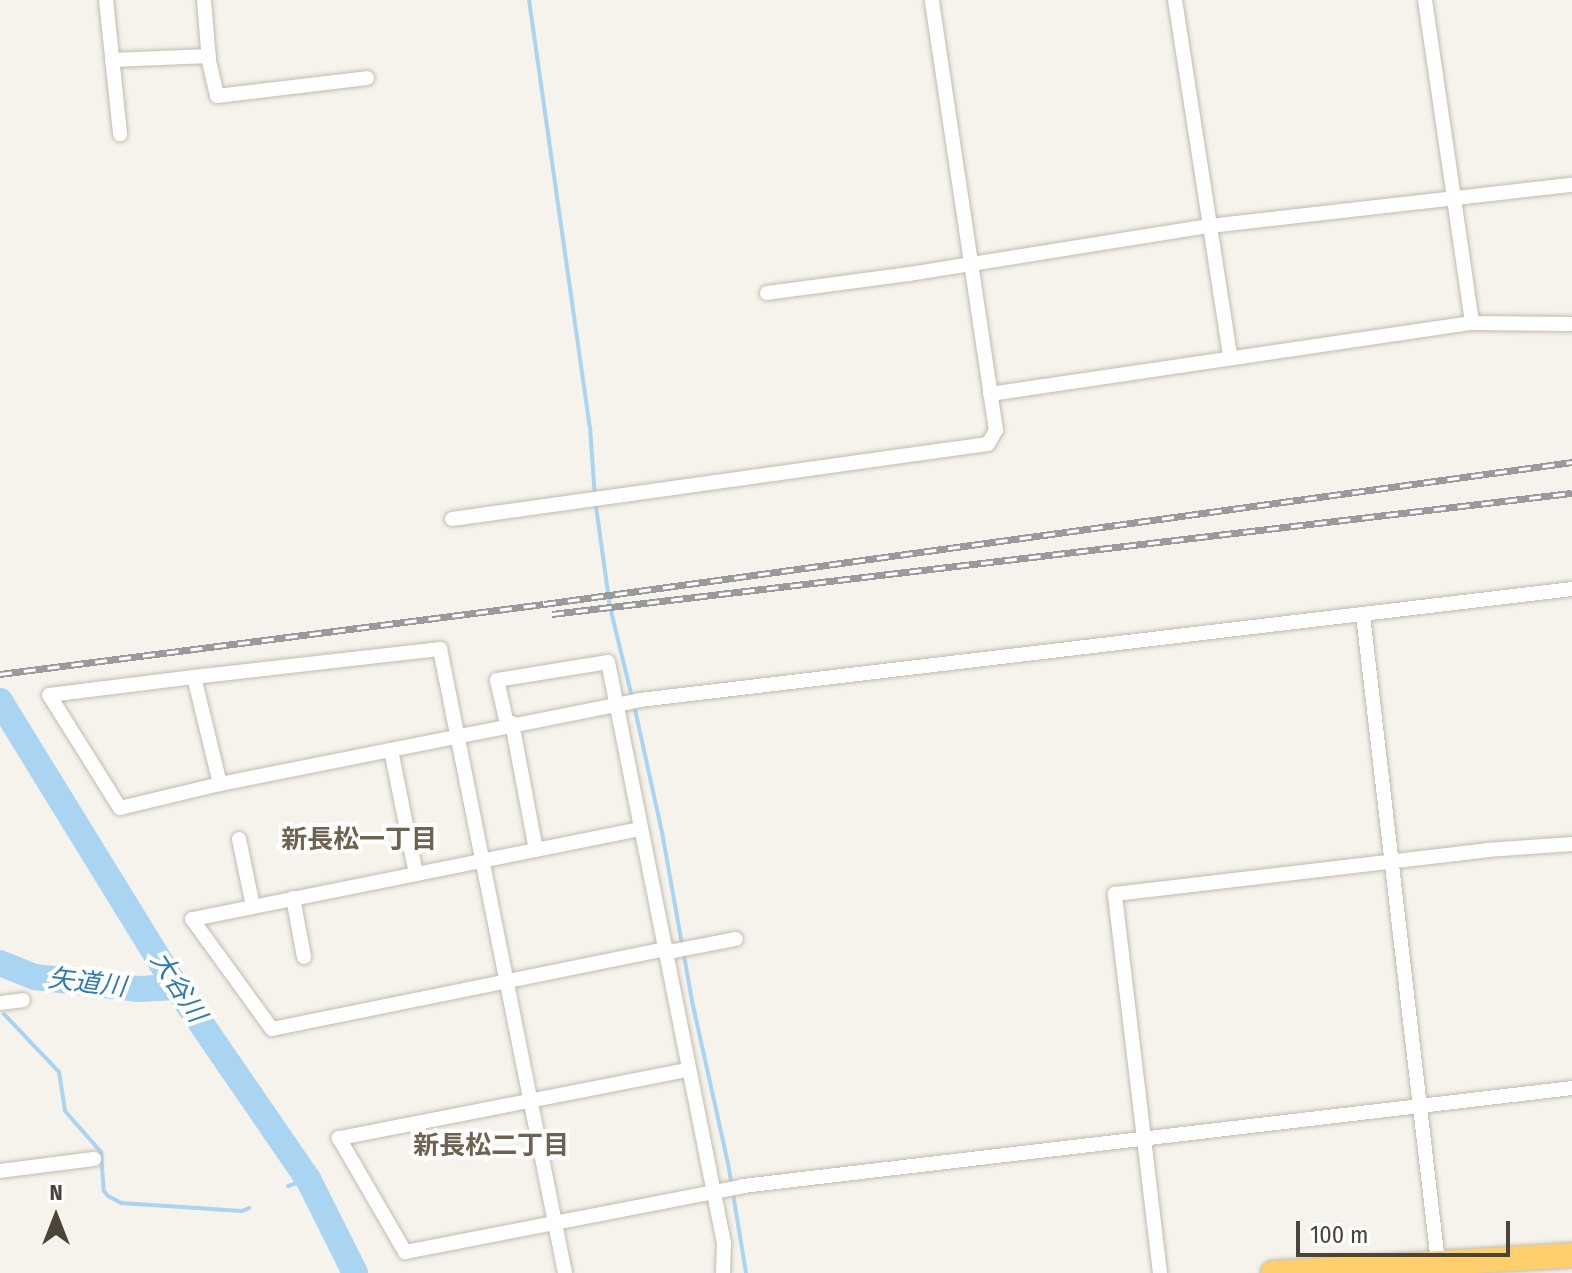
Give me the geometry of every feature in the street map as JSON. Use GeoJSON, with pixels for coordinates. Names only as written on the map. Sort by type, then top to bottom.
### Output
{"type":"FeatureCollection","features":[{"type":"Feature","properties":{"kind":"highway"},"geometry":{"type":"LineString","coordinates":[[1273,1273],[1572,1255]]}},
{"type":"Feature","properties":{"kind":"street"},"geometry":{"type":"LineString","coordinates":[[106,0],[120,134]]}},
{"type":"Feature","properties":{"kind":"street"},"geometry":{"type":"LineString","coordinates":[[204,0],[209,56],[217,96],[367,78]]}},
{"type":"Feature","properties":{"kind":"street"},"geometry":{"type":"LineString","coordinates":[[452,519],[988,444],[996,430],[932,0]]}},
{"type":"Feature","properties":{"kind":"street"},"geometry":{"type":"LineString","coordinates":[[1175,0],[1230,356]]}},
{"type":"Feature","properties":{"kind":"street"},"geometry":{"type":"LineString","coordinates":[[1425,0],[1472,323]]}},
{"type":"Feature","properties":{"kind":"street"},"geometry":{"type":"LineString","coordinates":[[112,60],[209,56]]}},
{"type":"Feature","properties":{"kind":"street"},"geometry":{"type":"LineString","coordinates":[[767,293],[1210,226],[1572,185]]}},
{"type":"Feature","properties":{"kind":"street"},"geometry":{"type":"LineString","coordinates":[[990,394],[1230,356],[1472,323],[1572,324]]}},
{"type":"Feature","properties":{"kind":"street"},"geometry":{"type":"LineString","coordinates":[[565,1273],[529,1101],[508,980],[482,861],[459,736],[440,649],[49,695],[120,808],[220,784],[459,736],[510,724],[640,700],[1572,589]]}},
{"type":"Feature","properties":{"kind":"street"},"geometry":{"type":"LineString","coordinates":[[1363,615],[1438,1262]]}},
{"type":"Feature","properties":{"kind":"street"},"geometry":{"type":"LineString","coordinates":[[536,850],[510,724],[497,680],[608,662],[620,704],[640,829],[669,950],[687,1070],[719,1190],[724,1243],[723,1273]]}},
{"type":"Feature","properties":{"kind":"street"},"geometry":{"type":"LineString","coordinates":[[194,677],[220,784]]}},
{"type":"Feature","properties":{"kind":"street"},"geometry":{"type":"LineString","coordinates":[[391,750],[416,874]]}},
{"type":"Feature","properties":{"kind":"street"},"geometry":{"type":"LineString","coordinates":[[640,829],[192,919],[272,1029],[508,980],[736,939]]}},
{"type":"Feature","properties":{"kind":"street"},"geometry":{"type":"LineString","coordinates":[[239,839],[253,906]]}},
{"type":"Feature","properties":{"kind":"street"},"geometry":{"type":"LineString","coordinates":[[1160,1273],[1115,894],[1390,860],[1572,844]]}},
{"type":"Feature","properties":{"kind":"street"},"geometry":{"type":"LineString","coordinates":[[293,898],[304,957]]}},
{"type":"Feature","properties":{"kind":"street"},"geometry":{"type":"LineString","coordinates":[[0,1003],[23,1000]]}},
{"type":"Feature","properties":{"kind":"street"},"geometry":{"type":"LineString","coordinates":[[687,1070],[339,1138],[405,1252],[743,1186],[1572,1088]]}},
{"type":"Feature","properties":{"kind":"street"},"geometry":{"type":"LineString","coordinates":[[0,1171],[94,1159]]}},
{"type":"Feature","properties":{"kind":"waterway"},"geometry":{"type":"LineString","coordinates":[[529,0],[590,427],[595,499],[610,607],[632,697]]}},
{"type":"Feature","properties":{"kind":"waterway","name":"大谷川"},"geometry":{"type":"LineString","coordinates":[[0,701],[176,987],[308,1179],[355,1273]]}},
{"type":"Feature","properties":{"kind":"waterway"},"geometry":{"type":"LineString","coordinates":[[634,705],[662,832],[692,1001],[728,1163],[746,1273]]}},
{"type":"Feature","properties":{"kind":"waterway","name":"矢道川"},"geometry":{"type":"LineString","coordinates":[[0,963],[35,977],[139,989],[176,987]]}},
{"type":"Feature","properties":{"kind":"waterway"},"geometry":{"type":"LineString","coordinates":[[4,1014],[59,1072],[65,1111],[101,1152],[104,1191],[108,1196],[121,1203],[242,1211],[249,1208]]}},
{"type":"Feature","properties":{"kind":"waterway"},"geometry":{"type":"LineString","coordinates":[[288,1186],[308,1179]]}},
{"type":"Feature","properties":{"kind":"railway"},"geometry":{"type":"LineString","coordinates":[[0,674],[544,604],[1572,462]]}},
{"type":"Feature","properties":{"kind":"railway"},"geometry":{"type":"LineString","coordinates":[[552,614],[1572,493]]}},
{"type":"Feature","properties":{"kind":"district","name":"新長松一丁目"},"geometry":{"type":"Point","coordinates":[359,840]}},
{"type":"Feature","properties":{"kind":"district","name":"新長松二丁目"},"geometry":{"type":"Point","coordinates":[491,1146]}}]}
